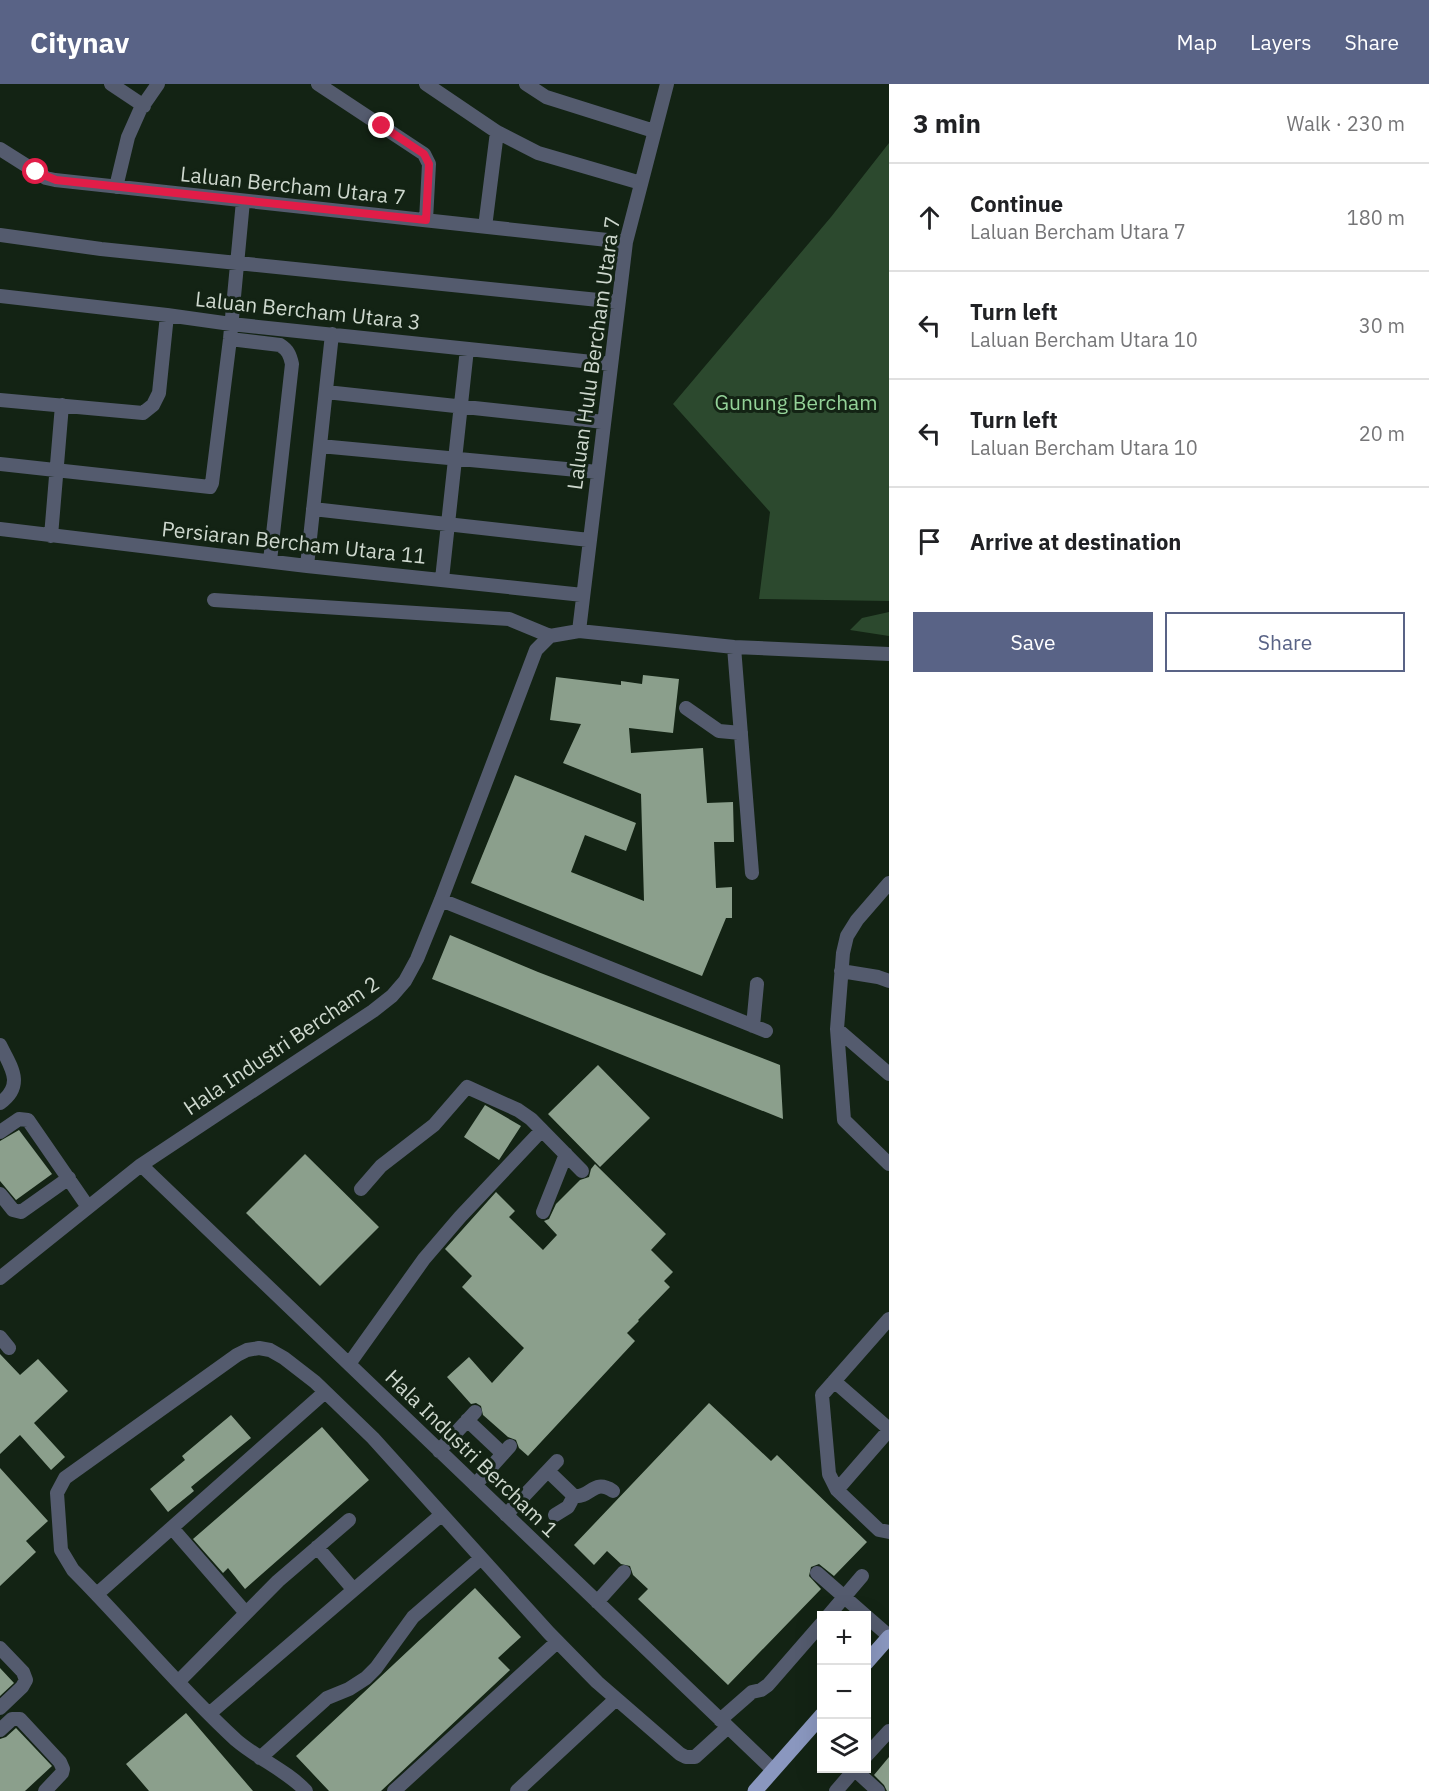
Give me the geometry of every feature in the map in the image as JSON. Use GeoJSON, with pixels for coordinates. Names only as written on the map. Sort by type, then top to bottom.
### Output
{"type":"FeatureCollection","features":[{"type":"Feature","properties":{"kind":"main road"},"geometry":{"type":"LineString","coordinates":[[871,1658],[889,1637]]}},
{"type":"Feature","properties":{"kind":"main road"},"geometry":{"type":"LineString","coordinates":[[755,1791],[818,1719]]}},
{"type":"Feature","properties":{"kind":"street"},"geometry":{"type":"LineString","coordinates":[[111,84],[144,106]]}},
{"type":"Feature","properties":{"kind":"street"},"geometry":{"type":"LineString","coordinates":[[116,187],[128,137],[158,84]]}},
{"type":"Feature","properties":{"kind":"street"},"geometry":{"type":"LineString","coordinates":[[318,84],[424,154],[429,164],[426,220]]}},
{"type":"Feature","properties":{"kind":"street"},"geometry":{"type":"LineString","coordinates":[[426,84],[498,132],[538,153],[641,183]]}},
{"type":"Feature","properties":{"kind":"street"},"geometry":{"type":"LineString","coordinates":[[526,84],[546,97],[654,131]]}},
{"type":"Feature","properties":{"kind":"street","name":"Laluan Hulu Bercham Utara 7"},"geometry":{"type":"LineString","coordinates":[[579,631],[626,242],[667,84]]}},
{"type":"Feature","properties":{"kind":"street"},"geometry":{"type":"LineString","coordinates":[[485,227],[498,132]]}},
{"type":"Feature","properties":{"kind":"street","name":"Laluan Bercham Utara 7"},"geometry":{"type":"LineString","coordinates":[[1,153],[46,178],[626,242]]}},
{"type":"Feature","properties":{"kind":"street"},"geometry":{"type":"LineString","coordinates":[[0,464],[210,487],[230,339],[243,201]]}},
{"type":"Feature","properties":{"kind":"street"},"geometry":{"type":"LineString","coordinates":[[0,235],[101,249],[237,261],[618,302]]}},
{"type":"Feature","properties":{"kind":"street","name":"Laluan Bercham Utara 3"},"geometry":{"type":"LineString","coordinates":[[0,296],[231,324],[611,364]]}},
{"type":"Feature","properties":{"kind":"street"},"geometry":{"type":"LineString","coordinates":[[0,400],[143,413],[153,405],[159,393],[167,315]]}},
{"type":"Feature","properties":{"kind":"street"},"geometry":{"type":"LineString","coordinates":[[307,566],[332,334]]}},
{"type":"Feature","properties":{"kind":"street"},"geometry":{"type":"LineString","coordinates":[[230,339],[280,345],[287,349],[291,356],[270,561]]}},
{"type":"Feature","properties":{"kind":"street"},"geometry":{"type":"LineString","coordinates":[[442,579],[467,349]]}},
{"type":"Feature","properties":{"kind":"street"},"geometry":{"type":"LineString","coordinates":[[326,392],[604,422]]}},
{"type":"Feature","properties":{"kind":"street"},"geometry":{"type":"LineString","coordinates":[[51,536],[62,405]]}},
{"type":"Feature","properties":{"kind":"street"},"geometry":{"type":"LineString","coordinates":[[320,446],[598,472]]}},
{"type":"Feature","properties":{"kind":"street"},"geometry":{"type":"LineString","coordinates":[[313,509],[589,540]]}},
{"type":"Feature","properties":{"kind":"street","name":"Persiaran Bercham Utara 11"},"geometry":{"type":"LineString","coordinates":[[0,530],[583,595]]}},
{"type":"Feature","properties":{"kind":"street"},"geometry":{"type":"LineString","coordinates":[[214,600],[509,619],[550,636],[579,631],[734,647],[889,654]]}},
{"type":"Feature","properties":{"kind":"street","name":"Hala Industri Bercham 2"},"geometry":{"type":"LineString","coordinates":[[0,1278],[141,1165],[392,996],[405,981],[441,900],[536,650],[550,636]]}},
{"type":"Feature","properties":{"kind":"street"},"geometry":{"type":"LineString","coordinates":[[734,647],[752,873]]}},
{"type":"Feature","properties":{"kind":"street"},"geometry":{"type":"LineString","coordinates":[[686,708],[719,731],[741,733]]}},
{"type":"Feature","properties":{"kind":"street"},"geometry":{"type":"LineString","coordinates":[[888,887],[857,920],[847,936],[841,971],[837,1029],[844,1120],[889,1164]]}},
{"type":"Feature","properties":{"kind":"street"},"geometry":{"type":"LineString","coordinates":[[441,900],[759,1028],[757,984]]}},
{"type":"Feature","properties":{"kind":"street"},"geometry":{"type":"LineString","coordinates":[[841,971],[889,981]]}},
{"type":"Feature","properties":{"kind":"street"},"geometry":{"type":"LineString","coordinates":[[837,1029],[889,1074]]}},
{"type":"Feature","properties":{"kind":"street"},"geometry":{"type":"LineString","coordinates":[[0,1046],[15,1079],[14,1088],[0,1103]]}},
{"type":"Feature","properties":{"kind":"street"},"geometry":{"type":"LineString","coordinates":[[361,1189],[381,1166],[434,1125],[467,1088],[518,1110],[542,1130],[582,1171]]}},
{"type":"Feature","properties":{"kind":"street"},"geometry":{"type":"LineString","coordinates":[[0,1132],[19,1119],[27,1120],[88,1207]]}},
{"type":"Feature","properties":{"kind":"street"},"geometry":{"type":"LineString","coordinates":[[349,1364],[424,1259],[542,1130]]}},
{"type":"Feature","properties":{"kind":"street"},"geometry":{"type":"LineString","coordinates":[[543,1212],[566,1154]]}},
{"type":"Feature","properties":{"kind":"street","name":"Hala Industri Bercham 1"},"geometry":{"type":"LineString","coordinates":[[141,1165],[773,1770]]}},
{"type":"Feature","properties":{"kind":"street"},"geometry":{"type":"LineString","coordinates":[[0,1194],[13,1210],[21,1212],[69,1178]]}},
{"type":"Feature","properties":{"kind":"street"},"geometry":{"type":"LineString","coordinates":[[889,1318],[822,1395],[829,1474],[837,1490],[879,1530],[889,1532]]}},
{"type":"Feature","properties":{"kind":"street"},"geometry":{"type":"LineString","coordinates":[[306,1791],[293,1778],[238,1742],[209,1714],[67,1563],[61,1550],[57,1493],[65,1478],[247,1350],[259,1348],[270,1350],[284,1358],[325,1392],[372,1438],[557,1642],[616,1699],[686,1757],[699,1755],[752,1692],[768,1685],[817,1629]]}},
{"type":"Feature","properties":{"kind":"street"},"geometry":{"type":"LineString","coordinates":[[834,1381],[889,1430],[837,1490]]}},
{"type":"Feature","properties":{"kind":"street"},"geometry":{"type":"LineString","coordinates":[[97,1593],[325,1392]]}},
{"type":"Feature","properties":{"kind":"street"},"geometry":{"type":"LineString","coordinates":[[439,1451],[471,1416],[507,1450],[475,1485]]}},
{"type":"Feature","properties":{"kind":"street"},"geometry":{"type":"LineString","coordinates":[[506,1515],[552,1466],[574,1497]]}},
{"type":"Feature","properties":{"kind":"street"},"geometry":{"type":"LineString","coordinates":[[555,1515],[568,1507],[574,1497],[584,1495],[596,1486],[608,1487],[614,1491]]}},
{"type":"Feature","properties":{"kind":"street"},"geometry":{"type":"LineString","coordinates":[[209,1714],[441,1515]]}},
{"type":"Feature","properties":{"kind":"street"},"geometry":{"type":"LineString","coordinates":[[178,1682],[278,1581],[349,1520]]}},
{"type":"Feature","properties":{"kind":"street"},"geometry":{"type":"LineString","coordinates":[[172,1528],[246,1613]]}},
{"type":"Feature","properties":{"kind":"street"},"geometry":{"type":"LineString","coordinates":[[317,1547],[353,1589]]}},
{"type":"Feature","properties":{"kind":"street"},"geometry":{"type":"LineString","coordinates":[[260,1758],[327,1698],[349,1689],[366,1678],[376,1668],[413,1617],[480,1559]]}},
{"type":"Feature","properties":{"kind":"street"},"geometry":{"type":"LineString","coordinates":[[597,1602],[624,1572]]}},
{"type":"Feature","properties":{"kind":"street"},"geometry":{"type":"LineString","coordinates":[[817,1573],[860,1611]]}},
{"type":"Feature","properties":{"kind":"street"},"geometry":{"type":"LineString","coordinates":[[832,1611],[862,1576]]}},
{"type":"Feature","properties":{"kind":"street"},"geometry":{"type":"LineString","coordinates":[[871,1621],[889,1637]]}},
{"type":"Feature","properties":{"kind":"street"},"geometry":{"type":"LineString","coordinates":[[394,1791],[557,1642]]}},
{"type":"Feature","properties":{"kind":"street"},"geometry":{"type":"LineString","coordinates":[[0,1648],[23,1672],[26,1680],[22,1687],[0,1708]]}},
{"type":"Feature","properties":{"kind":"street"},"geometry":{"type":"LineString","coordinates":[[517,1791],[616,1699]]}},
{"type":"Feature","properties":{"kind":"street"},"geometry":{"type":"LineString","coordinates":[[0,1730],[12,1719],[20,1719],[60,1762],[62,1773],[45,1791]]}},
{"type":"Feature","properties":{"kind":"street"},"geometry":{"type":"LineString","coordinates":[[871,1751],[889,1731]]}},
{"type":"Feature","properties":{"kind":"street"},"geometry":{"type":"LineString","coordinates":[[836,1791],[852,1773]]}},
{"type":"Feature","properties":{"kind":"street"},"geometry":{"type":"LineString","coordinates":[[859,1773],[878,1791]]}},
{"type":"Feature","properties":{"kind":"green space","name":"Gunung Bercham"},"geometry":{"type":"Polygon","coordinates":[[[889,143],[889,601],[759,599],[770,512],[673,404],[831,217],[889,143]]]}},
{"type":"Feature","properties":{"kind":"green space"},"geometry":{"type":"Polygon","coordinates":[[[889,612],[889,636],[850,630],[862,618],[889,612]]]}},
{"type":"Feature","properties":{"kind":"building"},"geometry":{"type":"Polygon","coordinates":[[[643,675],[679,679],[673,733],[629,728],[631,753],[703,748],[707,803],[733,802],[734,842],[714,842],[716,888],[732,887],[732,918],[726,918],[702,976],[471,883],[515,775],[636,823],[626,851],[585,835],[571,872],[644,901],[641,794],[563,763],[581,724],[550,720],[556,677],[621,685],[621,681],[642,684],[643,675]]]}},
{"type":"Feature","properties":{"kind":"building"},"geometry":{"type":"Polygon","coordinates":[[[450,935],[538,972],[780,1065],[783,1119],[432,979],[450,935]]]}},
{"type":"Feature","properties":{"kind":"building"},"geometry":{"type":"Polygon","coordinates":[[[598,1065],[650,1118],[600,1167],[548,1114],[598,1065]]]}},
{"type":"Feature","properties":{"kind":"building"},"geometry":{"type":"Polygon","coordinates":[[[485,1105],[521,1126],[499,1160],[464,1137],[485,1105]]]}},
{"type":"Feature","properties":{"kind":"building"},"geometry":{"type":"Polygon","coordinates":[[[19,1130],[52,1174],[16,1200],[0,1181],[0,1141],[19,1130]]]}},
{"type":"Feature","properties":{"kind":"building"},"geometry":{"type":"Polygon","coordinates":[[[305,1154],[379,1227],[320,1286],[246,1213],[305,1154]]]}},
{"type":"Feature","properties":{"kind":"building"},"geometry":{"type":"Polygon","coordinates":[[[595,1164],[666,1234],[651,1250],[673,1272],[664,1281],[670,1287],[627,1333],[635,1341],[528,1456],[519,1448],[516,1440],[508,1437],[483,1415],[481,1406],[476,1403],[471,1404],[447,1377],[469,1357],[492,1383],[524,1348],[462,1287],[472,1276],[445,1249],[496,1192],[515,1211],[509,1217],[543,1250],[557,1235],[544,1221],[549,1219],[556,1204],[580,1180],[589,1177],[595,1164]]]}},
{"type":"Feature","properties":{"kind":"building"},"geometry":{"type":"Polygon","coordinates":[[[0,1354],[20,1375],[38,1359],[68,1391],[34,1423],[65,1457],[51,1470],[20,1435],[0,1454],[0,1354]]]}},
{"type":"Feature","properties":{"kind":"building"},"geometry":{"type":"Polygon","coordinates":[[[709,1403],[771,1461],[777,1455],[867,1542],[834,1576],[819,1564],[811,1567],[809,1576],[821,1589],[728,1685],[638,1599],[648,1589],[633,1575],[630,1566],[621,1564],[607,1551],[594,1565],[574,1545],[709,1403]]]}},
{"type":"Feature","properties":{"kind":"building"},"geometry":{"type":"Polygon","coordinates":[[[231,1415],[251,1438],[191,1487],[194,1491],[168,1512],[150,1489],[185,1460],[182,1456],[231,1415]]]}},
{"type":"Feature","properties":{"kind":"building"},"geometry":{"type":"Polygon","coordinates":[[[322,1427],[369,1480],[245,1589],[228,1568],[223,1573],[193,1539],[322,1427]]]}},
{"type":"Feature","properties":{"kind":"building"},"geometry":{"type":"Polygon","coordinates":[[[0,1468],[48,1521],[26,1541],[36,1552],[0,1586],[0,1468]]]}},
{"type":"Feature","properties":{"kind":"building"},"geometry":{"type":"Polygon","coordinates":[[[475,1588],[521,1637],[498,1658],[510,1670],[381,1791],[329,1791],[296,1756],[475,1588]]]}},
{"type":"Feature","properties":{"kind":"building"},"geometry":{"type":"Polygon","coordinates":[[[0,1668],[14,1683],[0,1696],[0,1668]]]}},
{"type":"Feature","properties":{"kind":"building"},"geometry":{"type":"Polygon","coordinates":[[[186,1713],[253,1791],[149,1791],[126,1764],[186,1713]]]}},
{"type":"Feature","properties":{"kind":"building"},"geometry":{"type":"Polygon","coordinates":[[[16,1728],[52,1766],[25,1791],[0,1791],[0,1739],[16,1728]]]}},
{"type":"Feature","properties":{"kind":"building"},"geometry":{"type":"Polygon","coordinates":[[[889,1757],[889,1791],[887,1791],[874,1775],[889,1757]]]}},
{"type":"Feature","properties":{"kind":"route"},"geometry":{"type":"LineString","coordinates":[[36,172],[46,178],[56,180],[426,220],[429,164],[424,154],[382,126]]}}]}
